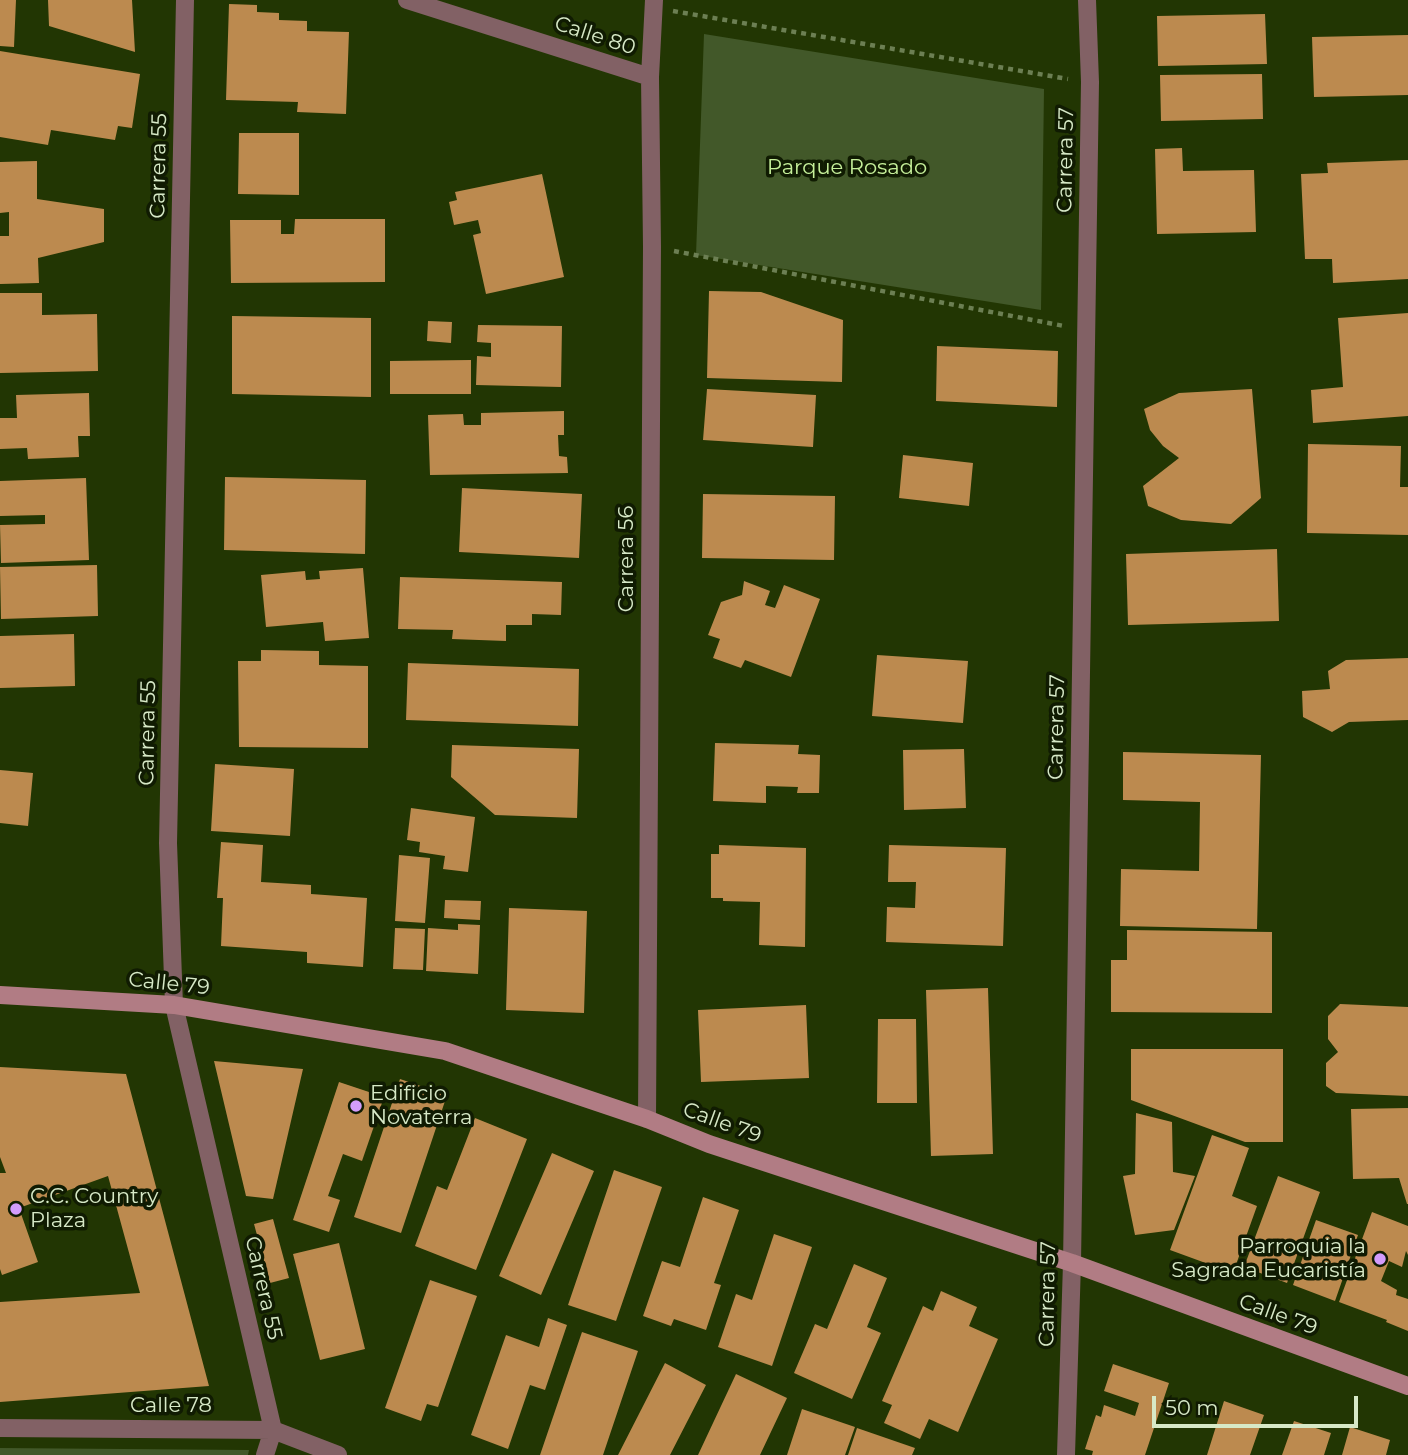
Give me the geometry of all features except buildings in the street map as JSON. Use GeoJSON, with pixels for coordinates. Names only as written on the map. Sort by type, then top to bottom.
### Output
{"type":"FeatureCollection","features":[{"type":"Feature","properties":{"kind":"street","name":"Carrera 55"},"geometry":{"type":"LineString","coordinates":[[186,0],[168,843],[174,1004],[273,1430]]}},
{"type":"Feature","properties":{"kind":"street","name":"Calle 80"},"geometry":{"type":"LineString","coordinates":[[407,0],[650,77]]}},
{"type":"Feature","properties":{"kind":"street","name":"Carrera 57"},"geometry":{"type":"LineString","coordinates":[[1066,1455],[1072,1263],[1090,82],[1087,0]]}},
{"type":"Feature","properties":{"kind":"street","name":"Carrera 56"},"geometry":{"type":"LineString","coordinates":[[647,1119],[652,247],[650,77],[654,4]]}},
{"type":"Feature","properties":{"kind":"street","name":"Calle 79"},"geometry":{"type":"LineString","coordinates":[[0,995],[174,1004],[445,1051],[647,1119],[709,1144],[1072,1263],[1408,1386]]}},
{"type":"Feature","properties":{"kind":"street","name":"Calle 78"},"geometry":{"type":"LineString","coordinates":[[0,1428],[273,1430],[338,1455]]}},
{"type":"Feature","properties":{"kind":"street"},"geometry":{"type":"LineString","coordinates":[[265,1455],[273,1430]]}},
{"type":"Feature","properties":{"kind":"path"},"geometry":{"type":"LineString","coordinates":[[654,4],[1090,82]]}},
{"type":"Feature","properties":{"kind":"path"},"geometry":{"type":"LineString","coordinates":[[652,247],[1086,330]]}},
{"type":"Feature","properties":{"kind":"green space","name":"Parque Rosado"},"geometry":{"type":"Polygon","coordinates":[[[704,34],[1044,89],[1041,310],[696,255],[704,34]]]}},
{"type":"Feature","properties":{"kind":"green space"},"geometry":{"type":"Polygon","coordinates":[[[0,1448],[249,1450],[248,1455],[0,1455],[0,1448]]]}},
{"type":"Feature","properties":{"kind":"place","name":"Edificio Novaterra"},"geometry":{"type":"Point","coordinates":[356,1106]}},
{"type":"Feature","properties":{"kind":"place","name":"C.C. Country Plaza"},"geometry":{"type":"Point","coordinates":[16,1209]}},
{"type":"Feature","properties":{"kind":"place","name":"Parroquia la Sagrada Eucaristía"},"geometry":{"type":"Point","coordinates":[1380,1259]}}]}
